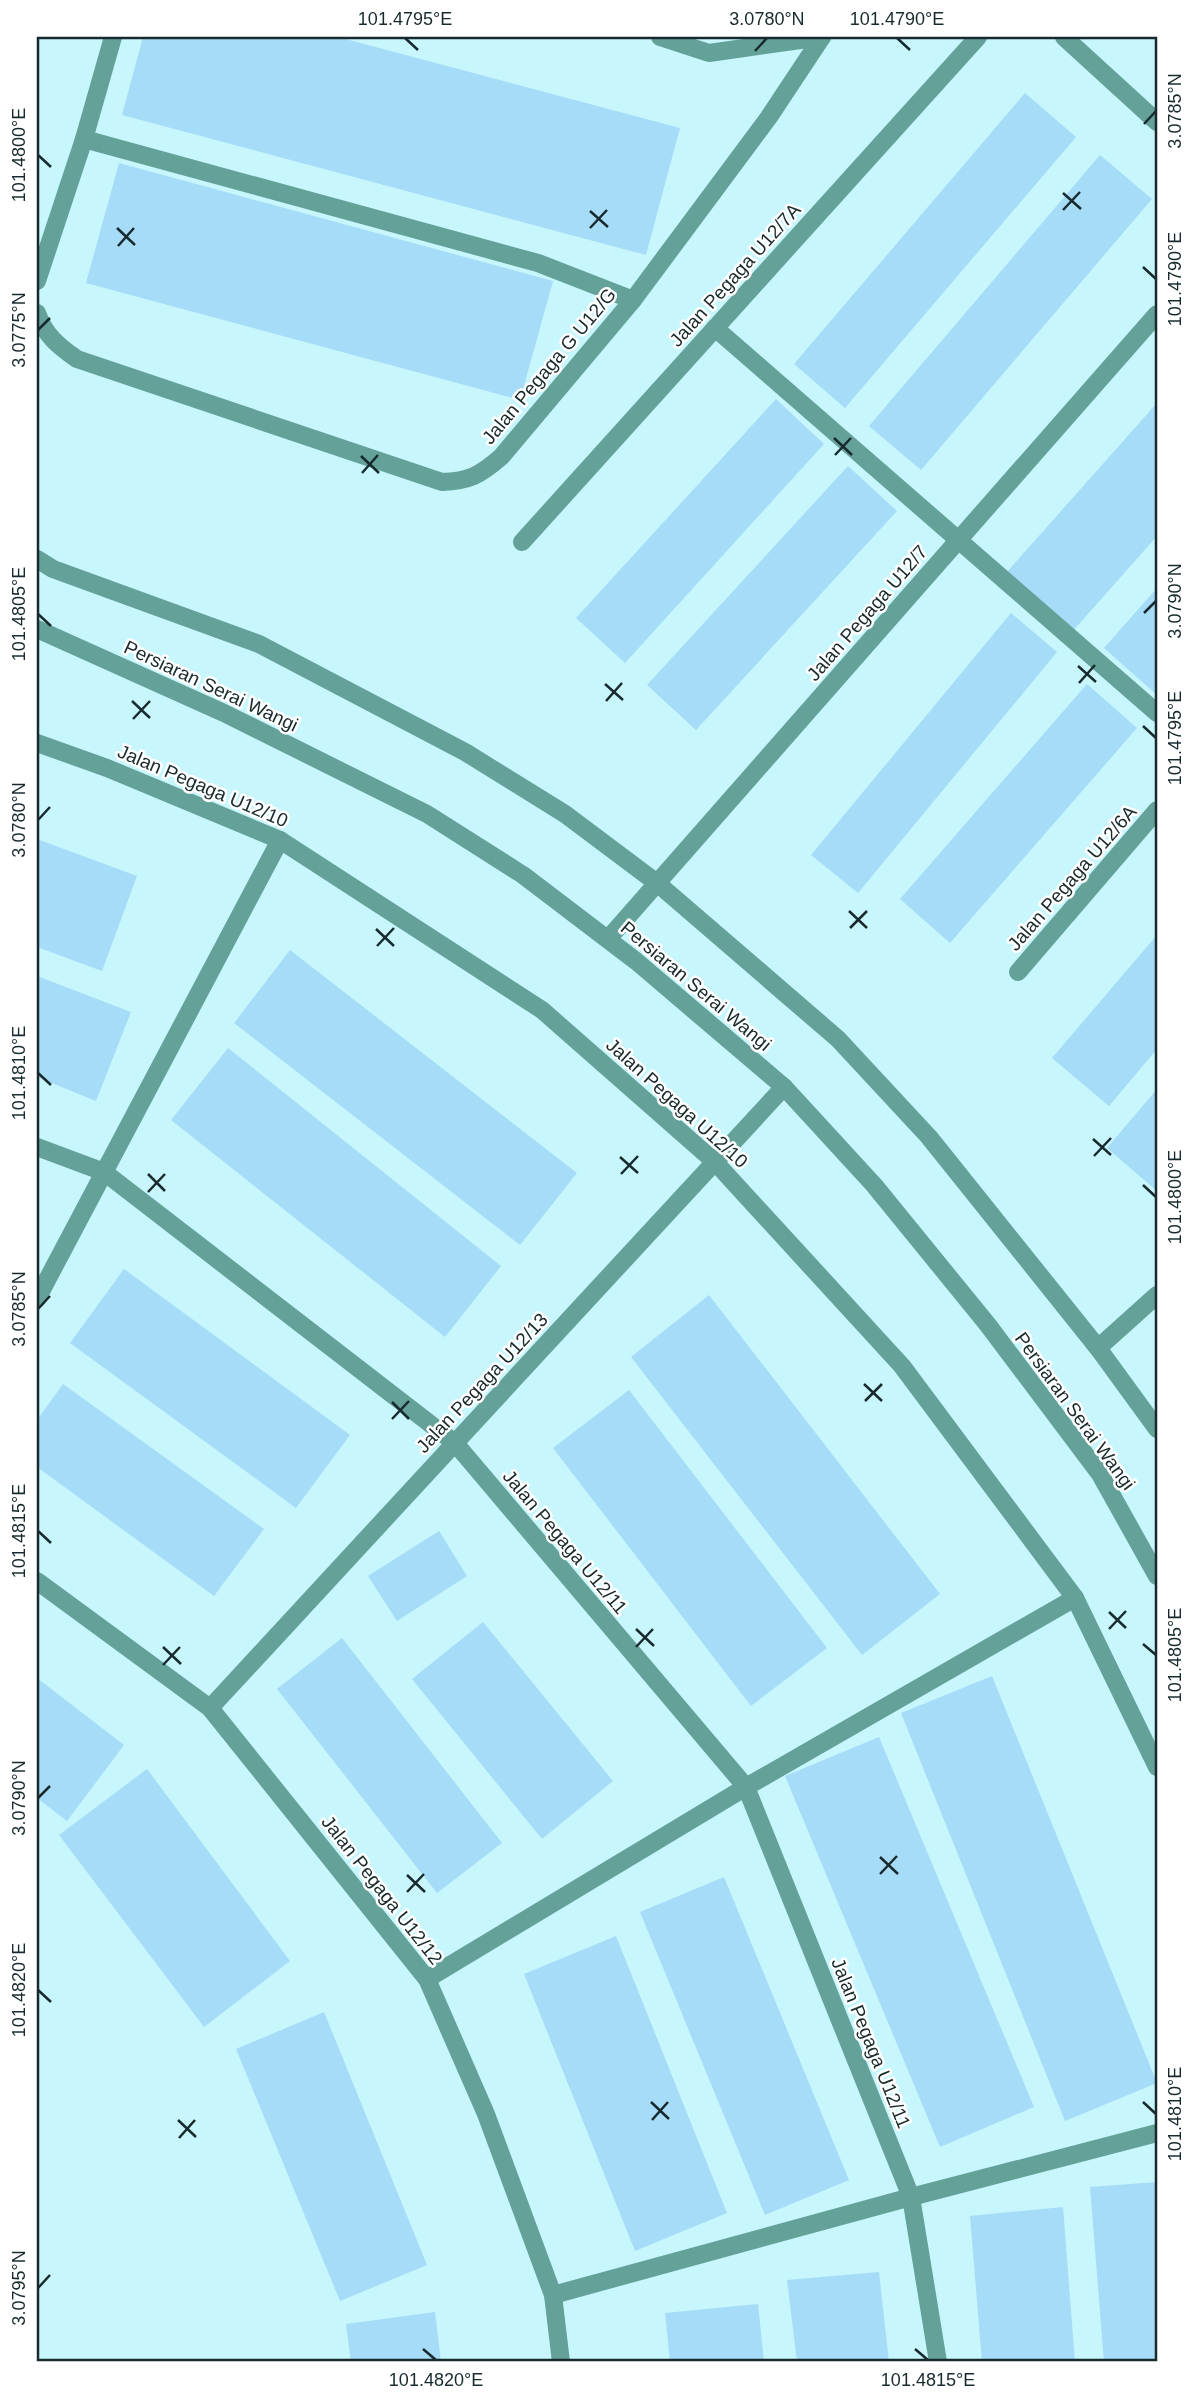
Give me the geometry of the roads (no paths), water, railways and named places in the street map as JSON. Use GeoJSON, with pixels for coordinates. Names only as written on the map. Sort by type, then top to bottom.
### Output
{"type":"FeatureCollection","features":[{"type":"Feature","properties":{"kind":"street"},"geometry":{"type":"LineString","coordinates":[[37,281],[84,139],[113,37]]}},
{"type":"Feature","properties":{"kind":"street"},"geometry":{"type":"LineString","coordinates":[[660,37],[709,53],[822,37]]}},
{"type":"Feature","properties":{"kind":"street","name":"Jalan Pegaga G U12/G"},"geometry":{"type":"LineString","coordinates":[[37,313],[44,331],[77,359],[442,482],[461,482],[480,475],[501,457],[633,300],[769,117],[822,37]]}},
{"type":"Feature","properties":{"kind":"street","name":"Jalan Pegaga U12/7A"},"geometry":{"type":"LineString","coordinates":[[522,542],[978,37]]}},
{"type":"Feature","properties":{"kind":"street"},"geometry":{"type":"LineString","coordinates":[[1065,37],[1157,122]]}},
{"type":"Feature","properties":{"kind":"street"},"geometry":{"type":"LineString","coordinates":[[84,139],[538,263],[633,300]]}},
{"type":"Feature","properties":{"kind":"street","name":"Jalan Pegaga U12/7"},"geometry":{"type":"LineString","coordinates":[[608,939],[1157,314]]}},
{"type":"Feature","properties":{"kind":"street"},"geometry":{"type":"LineString","coordinates":[[715,328],[1157,713]]}},
{"type":"Feature","properties":{"kind":"street"},"geometry":{"type":"LineString","coordinates":[[37,559],[53,569],[271,650],[464,752],[565,814],[657,883],[838,1039],[929,1137],[1098,1348],[1157,1429]]}},
{"type":"Feature","properties":{"kind":"street","name":"Persiaran Serai Wangi"},"geometry":{"type":"LineString","coordinates":[[37,628],[224,713],[427,814],[523,875],[608,939],[784,1087],[874,1185],[988,1325],[1100,1474],[1157,1576]]}},
{"type":"Feature","properties":{"kind":"street","name":"Jalan Pegaga U12/10"},"geometry":{"type":"LineString","coordinates":[[37,743],[107,768],[280,840],[542,1010],[715,1162],[902,1366],[1075,1598],[1157,1767]]}},
{"type":"Feature","properties":{"kind":"street","name":"Jalan Pegaga U12/6A"},"geometry":{"type":"LineString","coordinates":[[1018,972],[1157,810]]}},
{"type":"Feature","properties":{"kind":"street"},"geometry":{"type":"LineString","coordinates":[[37,1299],[280,840]]}},
{"type":"Feature","properties":{"kind":"street","name":"Jalan Pegaga U12/13"},"geometry":{"type":"LineString","coordinates":[[210,1708],[784,1087]]}},
{"type":"Feature","properties":{"kind":"street","name":"Jalan Pegaga U12/11"},"geometry":{"type":"LineString","coordinates":[[37,1147],[104,1172],[455,1443],[746,1787],[911,2197],[938,2362]]}},
{"type":"Feature","properties":{"kind":"street"},"geometry":{"type":"LineString","coordinates":[[1098,1348],[1157,1295]]}},
{"type":"Feature","properties":{"kind":"street","name":"Jalan Pegaga U12/12"},"geometry":{"type":"LineString","coordinates":[[37,1581],[210,1708],[426,1979],[486,2113],[553,2295],[561,2362]]}},
{"type":"Feature","properties":{"kind":"street"},"geometry":{"type":"LineString","coordinates":[[426,1979],[746,1787],[1075,1598]]}},
{"type":"Feature","properties":{"kind":"street"},"geometry":{"type":"LineString","coordinates":[[553,2295],[1157,2133]]}}]}
